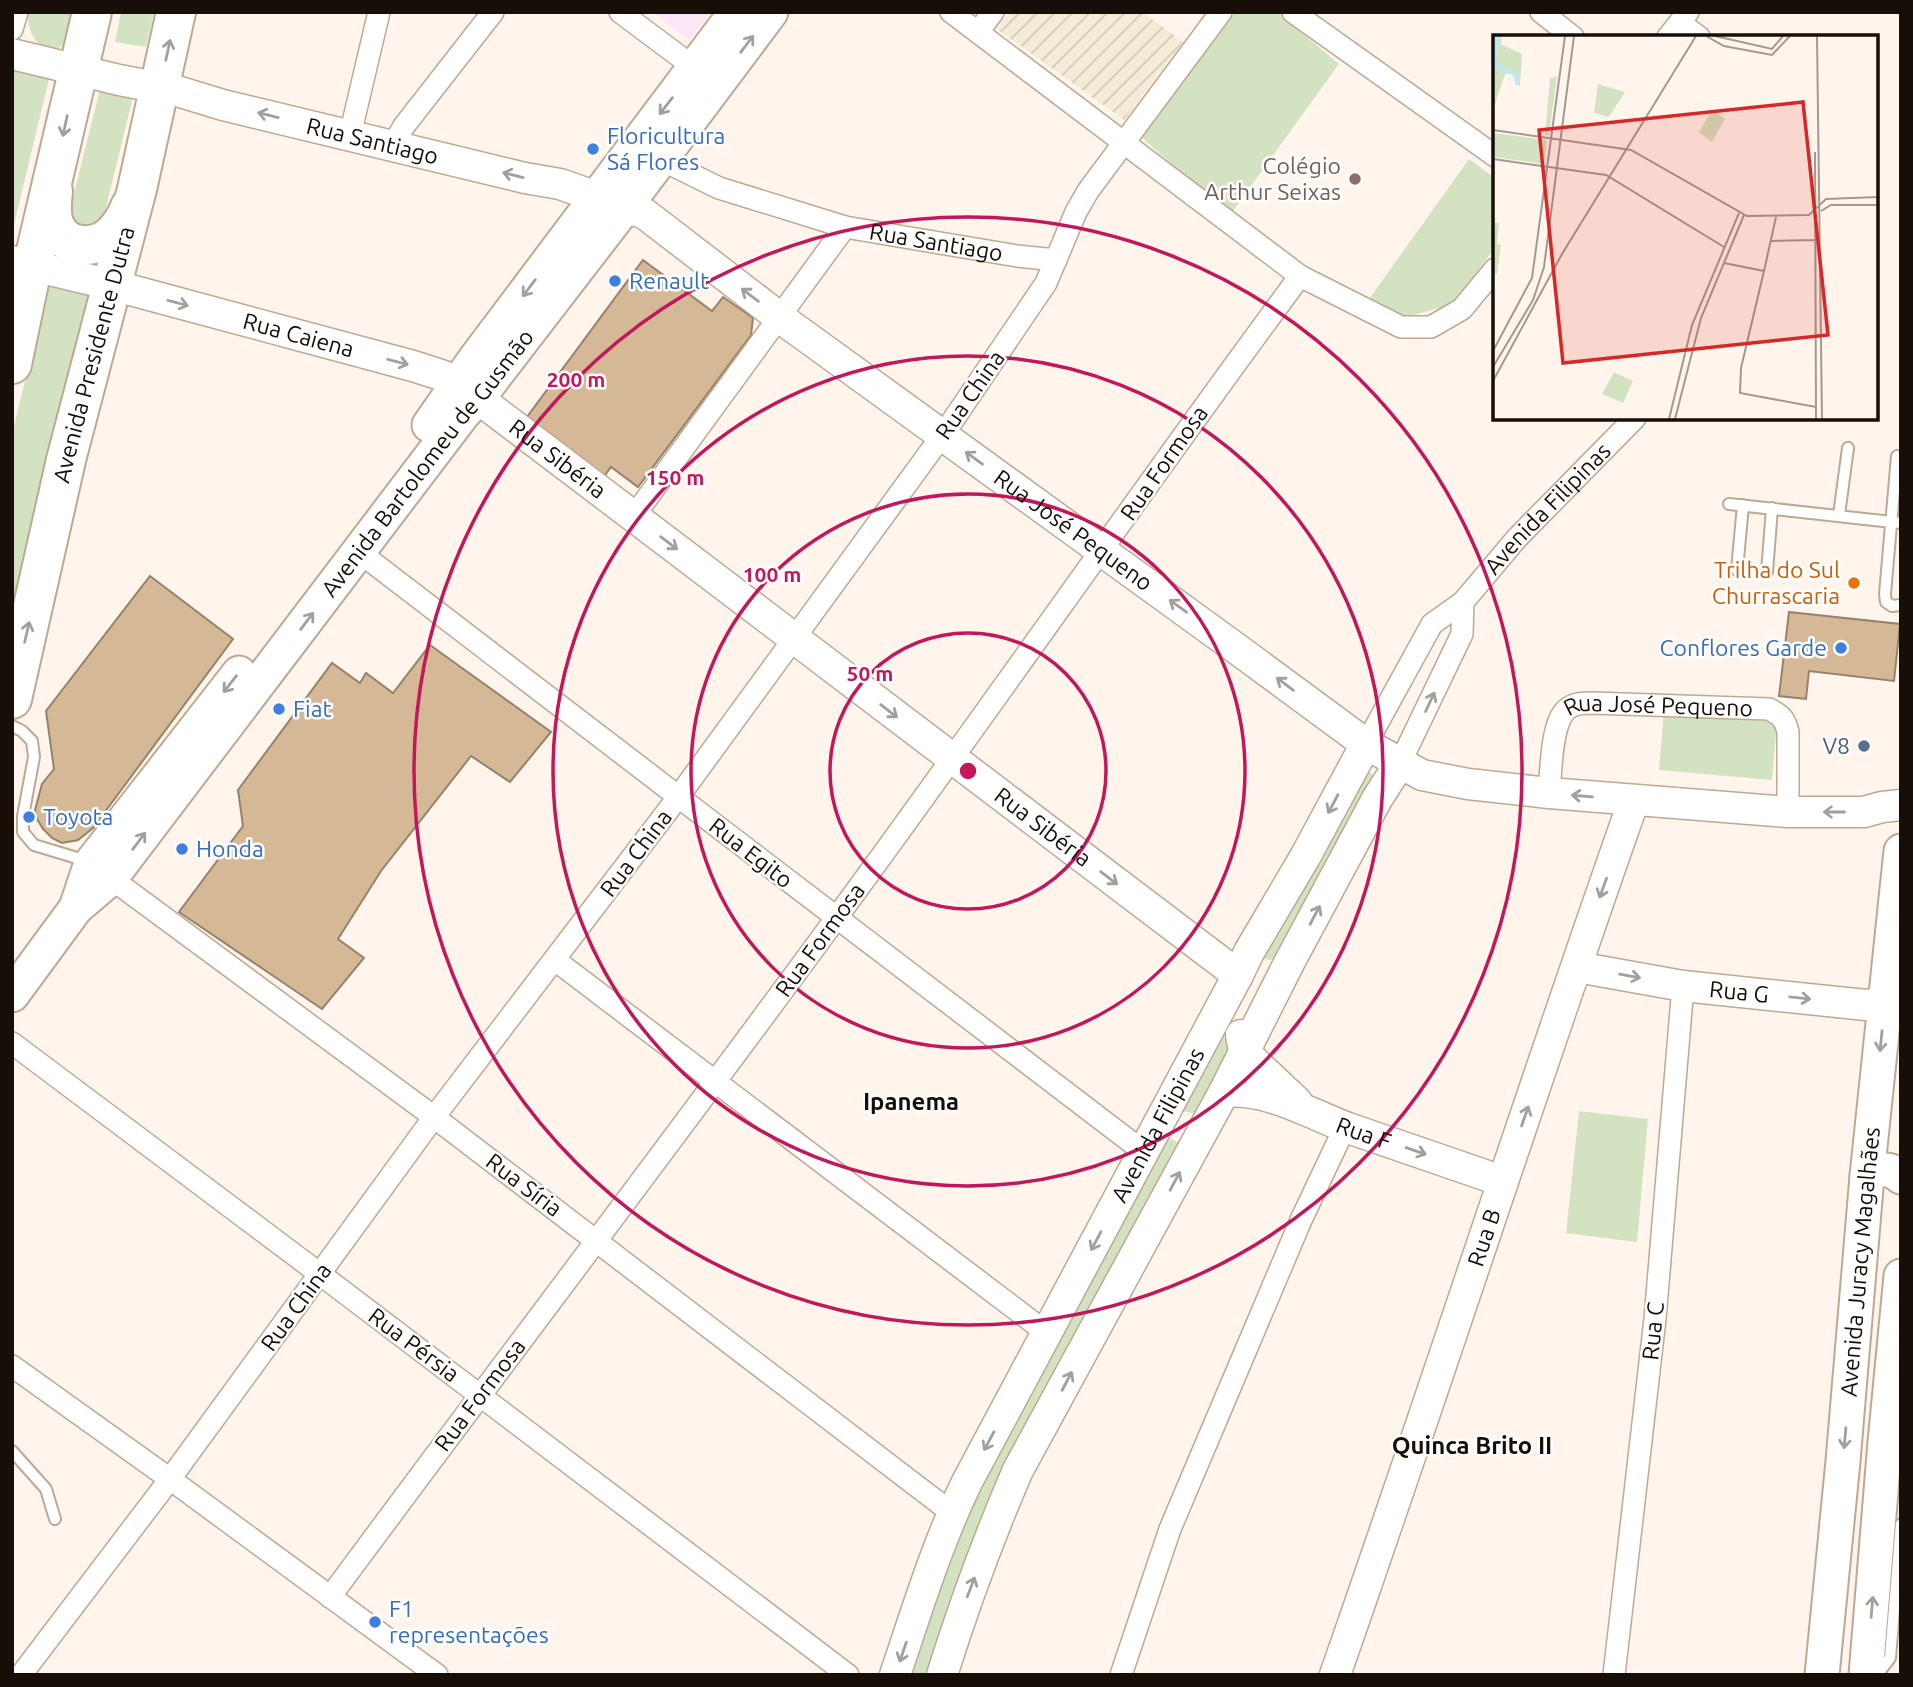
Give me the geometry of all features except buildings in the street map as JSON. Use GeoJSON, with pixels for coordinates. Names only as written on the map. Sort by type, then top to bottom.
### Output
{"type":"FeatureCollection","features":[{"type":"Feature","properties":{"kind":"highway"},"geometry":{"type":"LineString","coordinates":[[92,12],[55,172],[53,221],[61,255],[69,265],[104,283]]}},
{"type":"Feature","properties":{"kind":"highway","name":"Avenida Presidente Dutra"},"geometry":{"type":"LineString","coordinates":[[12,699],[104,283],[137,189],[176,12]]}},
{"type":"Feature","properties":{"kind":"highway"},"geometry":{"type":"LineString","coordinates":[[12,364],[22,263],[55,172]]}},
{"type":"Feature","properties":{"kind":"highway"},"geometry":{"type":"LineString","coordinates":[[53,221],[64,238],[72,243],[82,246],[100,242],[110,237],[124,221],[137,189]]}},
{"type":"Feature","properties":{"kind":"main road","name":"Avenida Bartolomeu de Gusmão"},"geometry":{"type":"LineString","coordinates":[[614,207],[618,169],[736,12]]}},
{"type":"Feature","properties":{"kind":"main road","name":"Avenida Bartolomeu de Gusmão"},"geometry":{"type":"LineString","coordinates":[[12,995],[392,475],[468,391],[614,207],[660,159],[771,12]]}},
{"type":"Feature","properties":{"kind":"main road","name":"Rua Santiago"},"geometry":{"type":"LineString","coordinates":[[12,54],[177,91],[223,105],[525,178],[560,184],[614,207]]}},
{"type":"Feature","properties":{"kind":"main road"},"geometry":{"type":"LineString","coordinates":[[560,184],[618,169]]}},
{"type":"Feature","properties":{"kind":"main road","name":"Rua José Pequeno"},"geometry":{"type":"LineString","coordinates":[[614,207],[645,214],[779,317],[1366,744],[1422,775],[1442,780],[1549,793],[1788,812],[1864,812],[1901,805]]}},
{"type":"Feature","properties":{"kind":"main road","name":"Rua Caiena"},"geometry":{"type":"LineString","coordinates":[[22,263],[413,366],[444,376],[468,391]]}},
{"type":"Feature","properties":{"kind":"main road","name":"Avenida Bartolomeu de Gusmão"},"geometry":{"type":"LineString","coordinates":[[101,871],[359,552],[463,414],[468,391]]}},
{"type":"Feature","properties":{"kind":"main road","name":"Rua Sibéria"},"geometry":{"type":"LineString","coordinates":[[468,391],[1238,975]]}},
{"type":"Feature","properties":{"kind":"main road","name":"Avenida Filipinas"},"geometry":{"type":"LineString","coordinates":[[895,1675],[952,1513],[1249,952],[1305,857],[1366,744]]}},
{"type":"Feature","properties":{"kind":"main road","name":"Avenida Filipinas"},"geometry":{"type":"LineString","coordinates":[[942,1675],[966,1600],[1018,1470],[1224,1092],[1377,799],[1400,763]]}},
{"type":"Feature","properties":{"kind":"main road","name":"Rua B"},"geometry":{"type":"LineString","coordinates":[[1335,1675],[1634,800]]}},
{"type":"Feature","properties":{"kind":"main road","name":"Avenida Juracy Magalhães"},"geometry":{"type":"LineString","coordinates":[[1822,1675],[1867,1176],[1893,998],[1901,851]]}},
{"type":"Feature","properties":{"kind":"main road"},"geometry":{"type":"LineString","coordinates":[[1289,963],[1238,975],[1236,1006],[1244,1052],[1306,1110]]}},
{"type":"Feature","properties":{"kind":"main road","name":"Rua G"},"geometry":{"type":"LineString","coordinates":[[1577,967],[1683,985],[1866,1005],[1893,998]]}},
{"type":"Feature","properties":{"kind":"main road","name":"Rua F"},"geometry":{"type":"LineString","coordinates":[[1224,1092],[1254,1093],[1502,1181]]}},
{"type":"Feature","properties":{"kind":"main road"},"geometry":{"type":"LineString","coordinates":[[1172,1099],[1175,1109],[1183,1115],[1209,1119]]}},
{"type":"Feature","properties":{"kind":"main road"},"geometry":{"type":"LineString","coordinates":[[1150,1140],[1167,1126],[1183,1131],[1193,1148]]}},
{"type":"Feature","properties":{"kind":"main road"},"geometry":{"type":"LineString","coordinates":[[1867,1176],[1885,1169],[1892,1170],[1901,1177]]}},
{"type":"Feature","properties":{"kind":"main road","name":"Avenida Juracy Magalhães"},"geometry":{"type":"LineString","coordinates":[[1866,1675],[1890,1452],[1901,1276]]}},
{"type":"Feature","properties":{"kind":"street"},"geometry":{"type":"LineString","coordinates":[[12,29],[17,12]]}},
{"type":"Feature","properties":{"kind":"street"},"geometry":{"type":"LineString","coordinates":[[351,135],[379,12]]}},
{"type":"Feature","properties":{"kind":"street"},"geometry":{"type":"LineString","coordinates":[[393,145],[404,126],[492,12]]}},
{"type":"Feature","properties":{"kind":"street"},"geometry":{"type":"LineString","coordinates":[[620,12],[695,68]]}},
{"type":"Feature","properties":{"kind":"street"},"geometry":{"type":"LineString","coordinates":[[951,12],[1300,276],[1401,327],[1431,327],[1462,309],[1493,271]]}},
{"type":"Feature","properties":{"kind":"street"},"geometry":{"type":"LineString","coordinates":[[978,32],[993,12]]}},
{"type":"Feature","properties":{"kind":"street","name":"Rua China"},"geometry":{"type":"LineString","coordinates":[[21,1675],[170,1479],[434,1117],[679,796],[942,435],[1046,283],[1076,212],[1088,191],[1221,12]]}},
{"type":"Feature","properties":{"kind":"street"},"geometry":{"type":"LineString","coordinates":[[1293,12],[1493,155]]}},
{"type":"Feature","properties":{"kind":"street"},"geometry":{"type":"LineString","coordinates":[[1541,12],[1570,35]]}},
{"type":"Feature","properties":{"kind":"street"},"geometry":{"type":"LineString","coordinates":[[1679,24],[1696,35]]}},
{"type":"Feature","properties":{"kind":"street","name":"Rua Santiago"},"geometry":{"type":"LineString","coordinates":[[660,159],[719,188],[845,227],[990,252],[1056,260]]}},
{"type":"Feature","properties":{"kind":"street"},"geometry":{"type":"LineString","coordinates":[[634,516],[845,227]]}},
{"type":"Feature","properties":{"kind":"street","name":"Rua Formosa"},"geometry":{"type":"LineString","coordinates":[[330,1597],[836,919],[1300,276]]}},
{"type":"Feature","properties":{"kind":"street","name":"Avenida Filipinas"},"geometry":{"type":"LineString","coordinates":[[1366,744],[1432,624],[1463,602],[1517,538],[1633,420]]}},
{"type":"Feature","properties":{"kind":"street","name":"Rua Egito"},"geometry":{"type":"LineString","coordinates":[[359,552],[836,919],[1150,1140]]}},
{"type":"Feature","properties":{"kind":"street","name":"Avenida Filipinas"},"geometry":{"type":"LineString","coordinates":[[1400,763],[1462,634],[1463,602]]}},
{"type":"Feature","properties":{"kind":"street","name":"Rua José Pequeno"},"geometry":{"type":"LineString","coordinates":[[1549,793],[1556,733],[1566,710],[1577,704],[1769,709],[1780,714],[1786,721],[1788,812]]}},
{"type":"Feature","properties":{"kind":"street","name":"Rua Síria"},"geometry":{"type":"LineString","coordinates":[[101,871],[434,1117],[952,1513]]}},
{"type":"Feature","properties":{"kind":"street"},"geometry":{"type":"LineString","coordinates":[[555,960],[1047,1333]]}},
{"type":"Feature","properties":{"kind":"street","name":"Rua C"},"geometry":{"type":"LineString","coordinates":[[1614,1675],[1655,1320],[1683,985]]}},
{"type":"Feature","properties":{"kind":"street","name":"Rua Pérsia"},"geometry":{"type":"LineString","coordinates":[[12,1043],[848,1675]]}},
{"type":"Feature","properties":{"kind":"street"},"geometry":{"type":"LineString","coordinates":[[1121,1675],[1170,1529],[1301,1220],[1345,1127]]}},
{"type":"Feature","properties":{"kind":"street"},"geometry":{"type":"LineString","coordinates":[[12,1366],[437,1675]]}},
{"type":"Feature","properties":{"kind":"lane"},"geometry":{"type":"LineString","coordinates":[[1839,515],[1848,448]]}},
{"type":"Feature","properties":{"kind":"lane"},"geometry":{"type":"LineString","coordinates":[[1897,456],[1896,522],[1885,594],[1886,602],[1892,606],[1901,604]]}},
{"type":"Feature","properties":{"kind":"lane"},"geometry":{"type":"LineString","coordinates":[[1730,504],[1896,522]]}},
{"type":"Feature","properties":{"kind":"lane"},"geometry":{"type":"LineString","coordinates":[[1737,570],[1742,505]]}},
{"type":"Feature","properties":{"kind":"lane"},"geometry":{"type":"LineString","coordinates":[[1767,572],[1772,508]]}},
{"type":"Feature","properties":{"kind":"lane"},"geometry":{"type":"LineString","coordinates":[[12,726],[32,741],[34,757],[23,816],[23,832],[34,845],[101,871]]}},
{"type":"Feature","properties":{"kind":"lane"},"geometry":{"type":"LineString","coordinates":[[12,1451],[46,1489],[55,1519]]}},
{"type":"Feature","properties":{"kind":"lane"},"geometry":{"type":"LineString","coordinates":[[1877,1675],[1890,1658],[1901,1524]]}},
{"type":"Feature","properties":{"kind":"shaded area"},"geometry":{"type":"Polygon","coordinates":[[[652,12],[711,12],[689,40],[652,12]]]}},
{"type":"Feature","properties":{"kind":"shaded area"},"geometry":{"type":"Polygon","coordinates":[[[1009,12],[1143,12],[1183,42],[1124,120],[997,29],[1009,12]]]}},
{"type":"Feature","properties":{"kind":"green space"},"geometry":{"type":"Polygon","coordinates":[[[27,12],[78,12],[69,40],[59,48],[51,48],[39,44],[34,37],[27,12]]]}},
{"type":"Feature","properties":{"kind":"green space"},"geometry":{"type":"Polygon","coordinates":[[[121,12],[154,12],[146,47],[115,42],[121,12]]]}},
{"type":"Feature","properties":{"kind":"green space"},"geometry":{"type":"Polygon","coordinates":[[[1235,12],[1277,12],[1339,64],[1230,215],[1140,136],[1235,12]]]}},
{"type":"Feature","properties":{"kind":"green space"},"geometry":{"type":"Polygon","coordinates":[[[12,70],[49,79],[12,233],[12,70]]]}},
{"type":"Feature","properties":{"kind":"green space"},"geometry":{"type":"Polygon","coordinates":[[[100,89],[133,97],[103,220],[95,228],[76,226],[71,218],[72,201],[100,89]]]}},
{"type":"Feature","properties":{"kind":"green space"},"geometry":{"type":"Polygon","coordinates":[[[1469,159],[1493,177],[1493,250],[1458,299],[1446,306],[1410,316],[1396,316],[1369,299],[1469,159]]]}},
{"type":"Feature","properties":{"kind":"green space"},"geometry":{"type":"Polygon","coordinates":[[[45,283],[85,295],[92,300],[12,627],[12,434],[34,344],[45,283]]]}},
{"type":"Feature","properties":{"kind":"green space"},"geometry":{"type":"Polygon","coordinates":[[[1664,712],[1777,722],[1772,780],[1659,770],[1664,712]]]}},
{"type":"Feature","properties":{"kind":"green space"},"geometry":{"type":"Polygon","coordinates":[[[1370,772],[1375,778],[1283,956],[1270,960],[1257,958],[1362,774],[1370,772]]]}},
{"type":"Feature","properties":{"kind":"green space"},"geometry":{"type":"Polygon","coordinates":[[[1220,1028],[1233,1058],[1200,1115],[1183,1111],[1178,1105],[1220,1028]]]}},
{"type":"Feature","properties":{"kind":"green space"},"geometry":{"type":"Polygon","coordinates":[[[1579,1111],[1648,1119],[1637,1242],[1566,1233],[1579,1111]]]}},
{"type":"Feature","properties":{"kind":"green space"},"geometry":{"type":"Polygon","coordinates":[[[1170,1138],[1179,1143],[1184,1151],[938,1675],[906,1675],[952,1529],[1159,1139],[1170,1138]]]}},
{"type":"Feature","properties":{"kind":"place","name":"Floricultura Sá Flores"},"geometry":{"type":"Point","coordinates":[593,149]}},
{"type":"Feature","properties":{"kind":"place","name":"Colégio Arthur Seixas"},"geometry":{"type":"Point","coordinates":[1355,179]}},
{"type":"Feature","properties":{"kind":"place","name":"Renault"},"geometry":{"type":"Point","coordinates":[615,281]}},
{"type":"Feature","properties":{"kind":"place","name":"Trilha do Sul Churrascaria"},"geometry":{"type":"Point","coordinates":[1854,583]}},
{"type":"Feature","properties":{"kind":"place","name":"Conflores Garde"},"geometry":{"type":"Point","coordinates":[1841,648]}},
{"type":"Feature","properties":{"kind":"place","name":"Fiat"},"geometry":{"type":"Point","coordinates":[279,709]}},
{"type":"Feature","properties":{"kind":"place","name":"V8"},"geometry":{"type":"Point","coordinates":[1864,746]}},
{"type":"Feature","properties":{"kind":"place","name":"Toyota"},"geometry":{"type":"Point","coordinates":[29,817]}},
{"type":"Feature","properties":{"kind":"place","name":"Honda"},"geometry":{"type":"Point","coordinates":[182,849]}},
{"type":"Feature","properties":{"kind":"place","name":"F1 representações"},"geometry":{"type":"Point","coordinates":[375,1622]}},
{"type":"Feature","properties":{"kind":"district","name":"Ipanema"},"geometry":{"type":"Point","coordinates":[911,1102]}},
{"type":"Feature","properties":{"kind":"district","name":"Quinca Brito II"},"geometry":{"type":"Point","coordinates":[1472,1446]}}]}
